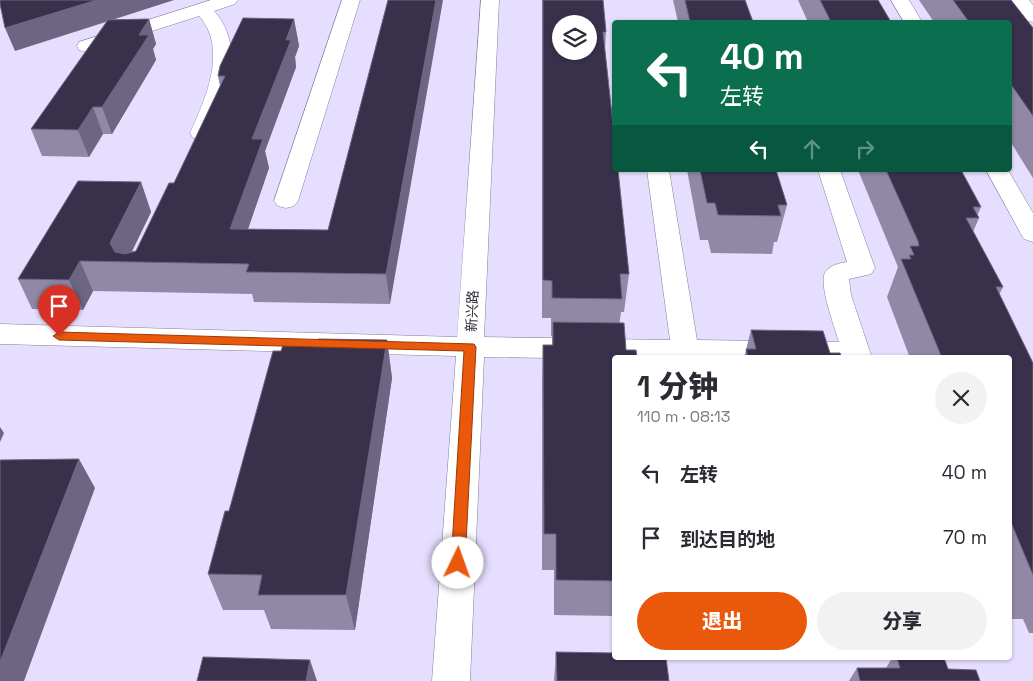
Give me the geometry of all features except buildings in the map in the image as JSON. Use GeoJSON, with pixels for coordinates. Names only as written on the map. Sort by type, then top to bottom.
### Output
{"type":"FeatureCollection","features":[{"type":"Feature","properties":{"kind":"street"},"geometry":{"type":"LineString","coordinates":[[86,46],[229,0]]}},
{"type":"Feature","properties":{"kind":"street"},"geometry":{"type":"LineString","coordinates":[[286,202],[351,0]]}},
{"type":"Feature","properties":{"kind":"street","name":"新兴路"},"geometry":{"type":"LineString","coordinates":[[451,681],[490,0]]}},
{"type":"Feature","properties":{"kind":"street"},"geometry":{"type":"LineString","coordinates":[[900,0],[912,20]]}},
{"type":"Feature","properties":{"kind":"street"},"geometry":{"type":"LineString","coordinates":[[1020,0],[1033,17]]}},
{"type":"Feature","properties":{"kind":"street"},"geometry":{"type":"LineString","coordinates":[[195,148],[211,112],[222,55],[217,26],[203,8]]}},
{"type":"Feature","properties":{"kind":"street"},"geometry":{"type":"LineString","coordinates":[[658,172],[685,354]]}},
{"type":"Feature","properties":{"kind":"street"},"geometry":{"type":"LineString","coordinates":[[0,334],[685,354],[857,355],[838,295],[836,275],[846,270],[862,268],[829,172]]}},
{"type":"Feature","properties":{"kind":"street"},"geometry":{"type":"LineString","coordinates":[[998,172],[1033,234]]}},
{"type":"Feature","properties":{"kind":"route"},"geometry":{"type":"LineString","coordinates":[[59,336],[470,347],[458,563]]}}]}
